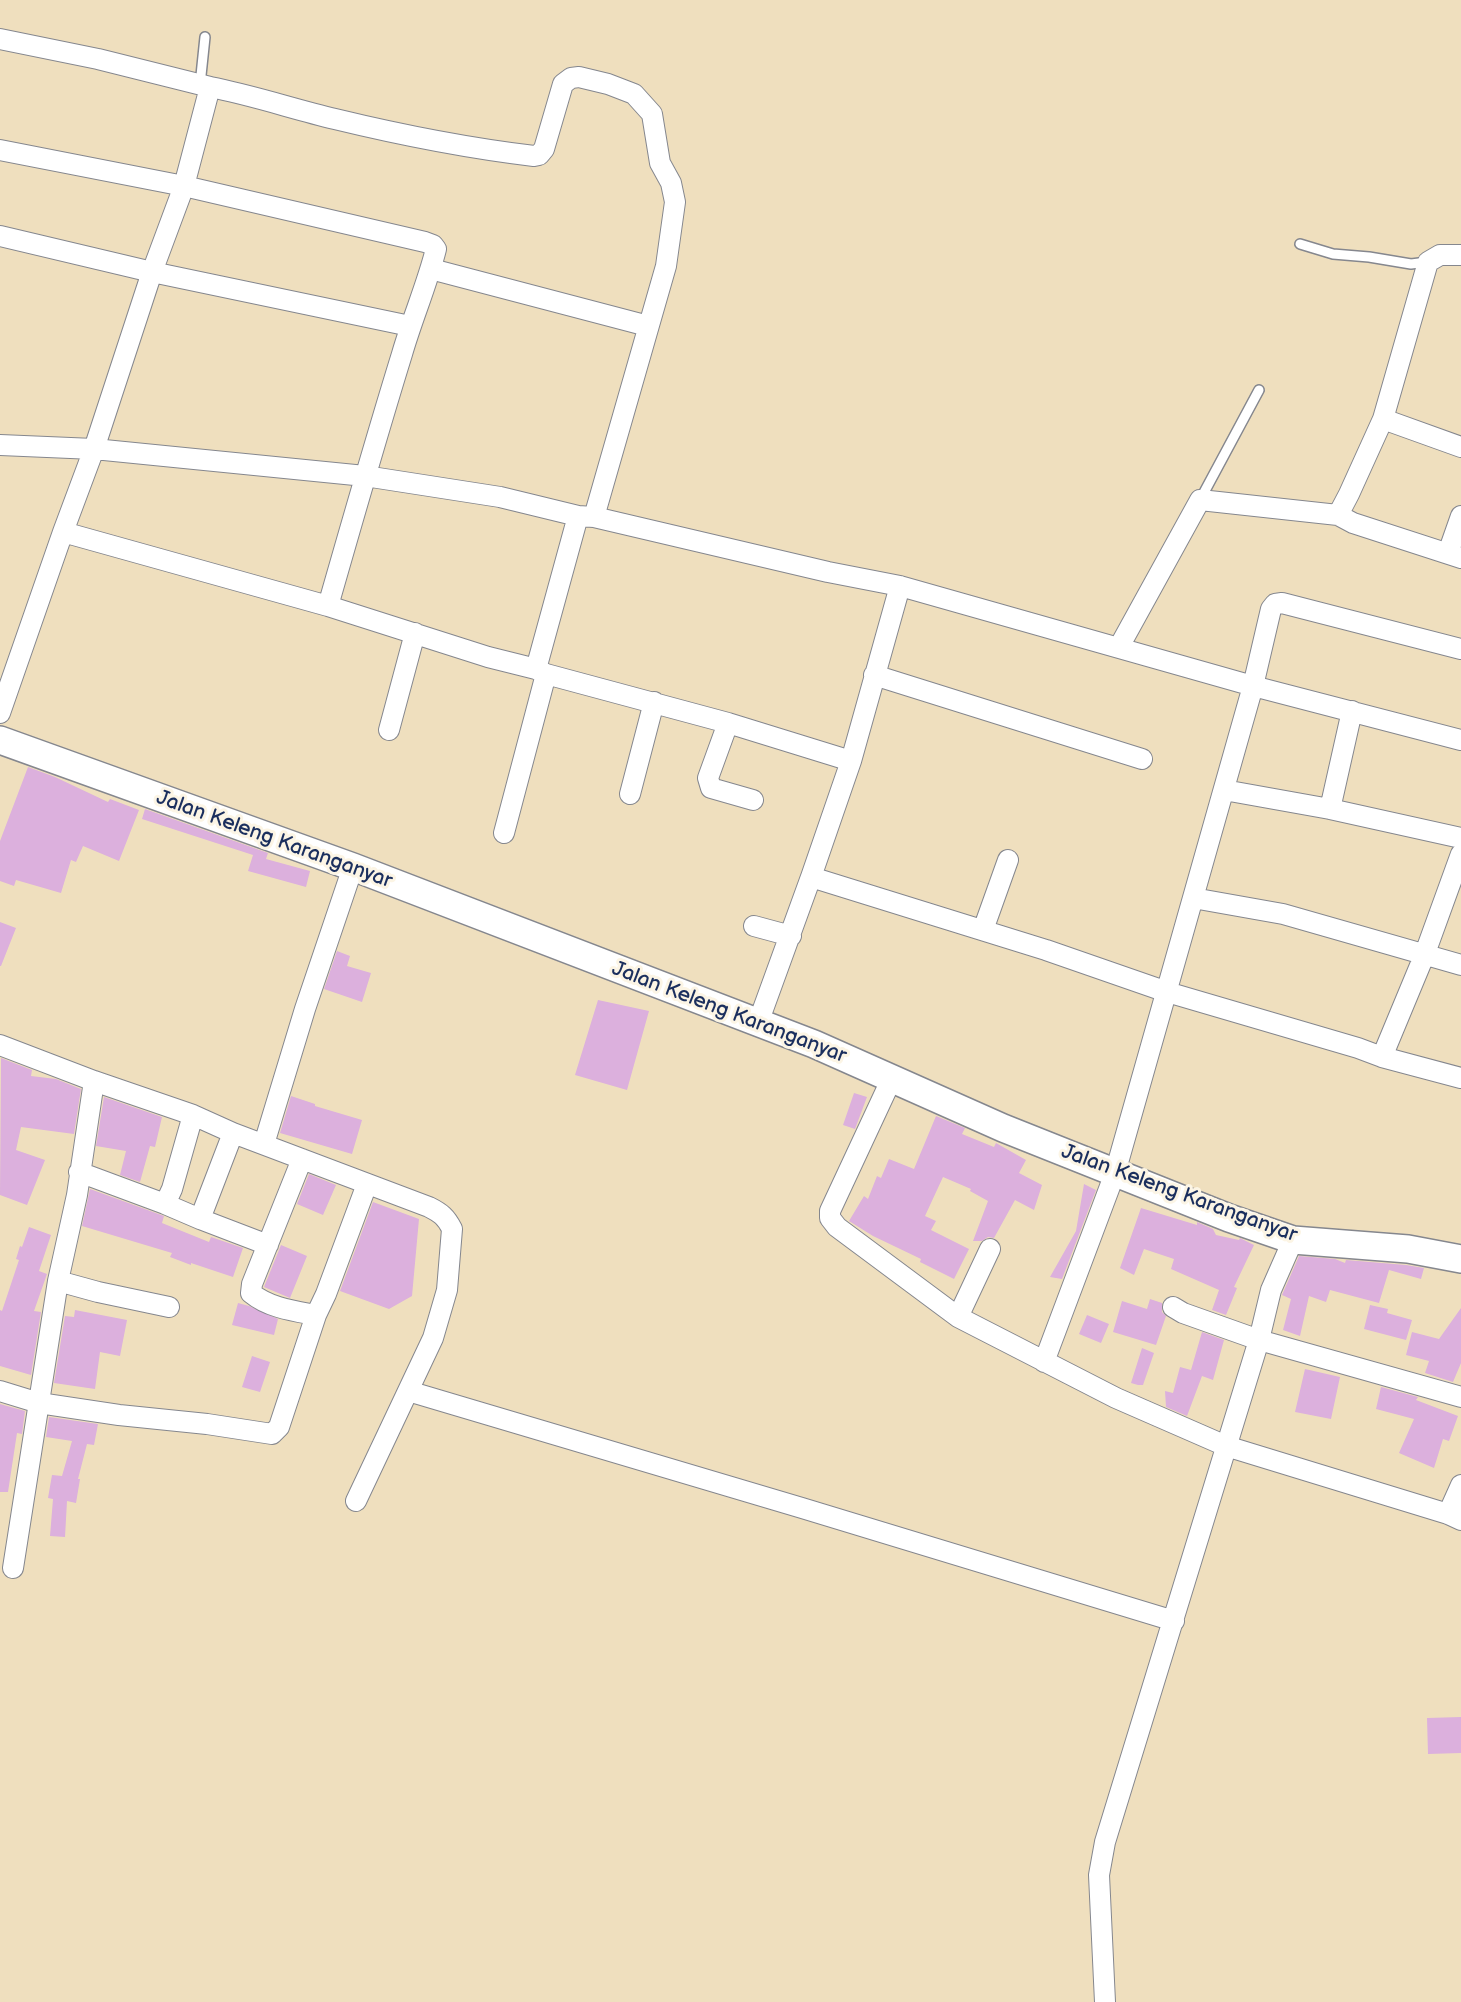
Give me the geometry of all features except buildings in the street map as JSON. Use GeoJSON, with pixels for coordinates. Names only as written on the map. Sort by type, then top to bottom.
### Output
{"type":"FeatureCollection","features":[{"type":"Feature","properties":{"kind":"main road","name":"Jalan Keleng Karanganyar"},"geometry":{"type":"LineString","coordinates":[[0,740],[353,867],[814,1044],[1003,1128],[1229,1218],[1293,1240],[1408,1249],[1461,1259]]}},
{"type":"Feature","properties":{"kind":"street"},"geometry":{"type":"LineString","coordinates":[[0,39],[98,59],[425,140],[534,156],[539,155],[544,149],[563,84],[566,81],[579,77],[608,84],[634,94],[652,114],[660,164],[671,183],[675,202],[666,266],[586,517],[541,672],[504,833]]}},
{"type":"Feature","properties":{"kind":"street"},"geometry":{"type":"LineString","coordinates":[[0,713],[94,449],[152,272],[184,186],[205,86]]}},
{"type":"Feature","properties":{"kind":"street"},"geometry":{"type":"LineString","coordinates":[[0,150],[184,186],[425,242],[436,249],[410,326],[328,606]]}},
{"type":"Feature","properties":{"kind":"street"},"geometry":{"type":"LineString","coordinates":[[0,236],[152,272],[410,326]]}},
{"type":"Feature","properties":{"kind":"street"},"geometry":{"type":"LineString","coordinates":[[1338,515],[1383,419],[1428,262],[1440,255],[1461,255]]}},
{"type":"Feature","properties":{"kind":"street"},"geometry":{"type":"LineString","coordinates":[[431,269],[648,326]]}},
{"type":"Feature","properties":{"kind":"street"},"geometry":{"type":"LineString","coordinates":[[1383,419],[1461,447]]}},
{"type":"Feature","properties":{"kind":"street"},"geometry":{"type":"LineString","coordinates":[[0,445],[94,449],[365,476],[500,497],[828,572],[900,586],[1253,686],[1461,740]]}},
{"type":"Feature","properties":{"kind":"street"},"geometry":{"type":"LineString","coordinates":[[1119,647],[1200,500],[1338,515],[1353,523],[1454,556],[1461,516]]}},
{"type":"Feature","properties":{"kind":"street"},"geometry":{"type":"LineString","coordinates":[[63,532],[328,606],[488,657],[654,702],[851,760]]}},
{"type":"Feature","properties":{"kind":"street"},"geometry":{"type":"LineString","coordinates":[[758,1023],[791,936],[851,760],[900,586]]}},
{"type":"Feature","properties":{"kind":"street"},"geometry":{"type":"LineString","coordinates":[[1044,1362],[1115,1173],[1253,686],[1270,609],[1275,604],[1282,603],[1461,649]]}},
{"type":"Feature","properties":{"kind":"street"},"geometry":{"type":"LineString","coordinates":[[389,730],[415,633]]}},
{"type":"Feature","properties":{"kind":"street"},"geometry":{"type":"LineString","coordinates":[[874,675],[1142,759]]}},
{"type":"Feature","properties":{"kind":"street"},"geometry":{"type":"LineString","coordinates":[[630,794],[654,702]]}},
{"type":"Feature","properties":{"kind":"street"},"geometry":{"type":"LineString","coordinates":[[1329,809],[1352,711]]}},
{"type":"Feature","properties":{"kind":"street"},"geometry":{"type":"LineString","coordinates":[[728,723],[708,783],[711,788],[753,800]]}},
{"type":"Feature","properties":{"kind":"street"},"geometry":{"type":"LineString","coordinates":[[1224,790],[1329,809],[1461,838]]}},
{"type":"Feature","properties":{"kind":"street"},"geometry":{"type":"LineString","coordinates":[[983,930],[1008,860]]}},
{"type":"Feature","properties":{"kind":"street"},"geometry":{"type":"LineString","coordinates":[[1382,1057],[1424,956],[1460,860]]}},
{"type":"Feature","properties":{"kind":"street"},"geometry":{"type":"LineString","coordinates":[[264,1144],[353,867]]}},
{"type":"Feature","properties":{"kind":"street"},"geometry":{"type":"LineString","coordinates":[[811,877],[983,930],[1167,992],[1382,1057],[1461,1078]]}},
{"type":"Feature","properties":{"kind":"street"},"geometry":{"type":"LineString","coordinates":[[1193,898],[1283,914],[1461,965]]}},
{"type":"Feature","properties":{"kind":"street"},"geometry":{"type":"LineString","coordinates":[[754,926],[791,936]]}},
{"type":"Feature","properties":{"kind":"street"},"geometry":{"type":"LineString","coordinates":[[0,1045],[93,1081],[193,1115],[233,1133],[442,1213],[452,1229],[447,1290],[433,1338],[356,1502]]}},
{"type":"Feature","properties":{"kind":"street"},"geometry":{"type":"LineString","coordinates":[[892,1078],[830,1211],[830,1218],[846,1234],[958,1317],[1116,1398],[1226,1446],[1454,1517],[1461,1485]]}},
{"type":"Feature","properties":{"kind":"street"},"geometry":{"type":"LineString","coordinates":[[13,1568],[9,1528],[39,1403],[58,1281],[76,1195],[93,1081]]}},
{"type":"Feature","properties":{"kind":"street"},"geometry":{"type":"LineString","coordinates":[[165,1204],[172,1189],[193,1115]]}},
{"type":"Feature","properties":{"kind":"street"},"geometry":{"type":"LineString","coordinates":[[200,1219],[233,1133]]}},
{"type":"Feature","properties":{"kind":"street"},"geometry":{"type":"LineString","coordinates":[[302,1159],[250,1288],[251,1293],[260,1300],[316,1315]]}},
{"type":"Feature","properties":{"kind":"street"},"geometry":{"type":"LineString","coordinates":[[79,1172],[268,1245]]}},
{"type":"Feature","properties":{"kind":"street"},"geometry":{"type":"LineString","coordinates":[[0,1391],[39,1403],[272,1434],[279,1427],[316,1315],[367,1184]]}},
{"type":"Feature","properties":{"kind":"street"},"geometry":{"type":"LineString","coordinates":[[1105,2002],[1099,1875],[1105,1842],[1259,1340],[1271,1290],[1293,1240]]}},
{"type":"Feature","properties":{"kind":"street"},"geometry":{"type":"LineString","coordinates":[[958,1317],[990,1248]]}},
{"type":"Feature","properties":{"kind":"street"},"geometry":{"type":"LineString","coordinates":[[58,1281],[98,1293],[169,1307]]}},
{"type":"Feature","properties":{"kind":"street"},"geometry":{"type":"LineString","coordinates":[[1173,1307],[1259,1340],[1461,1397]]}},
{"type":"Feature","properties":{"kind":"street"},"geometry":{"type":"LineString","coordinates":[[408,1392],[1174,1621]]}},
{"type":"Feature","properties":{"kind":"lane"},"geometry":{"type":"LineString","coordinates":[[205,37],[205,86]]}},
{"type":"Feature","properties":{"kind":"lane"},"geometry":{"type":"LineString","coordinates":[[1300,244],[1332,254],[1369,256],[1411,264],[1428,262]]}},
{"type":"Feature","properties":{"kind":"lane"},"geometry":{"type":"LineString","coordinates":[[1200,500],[1259,390]]}}]}
